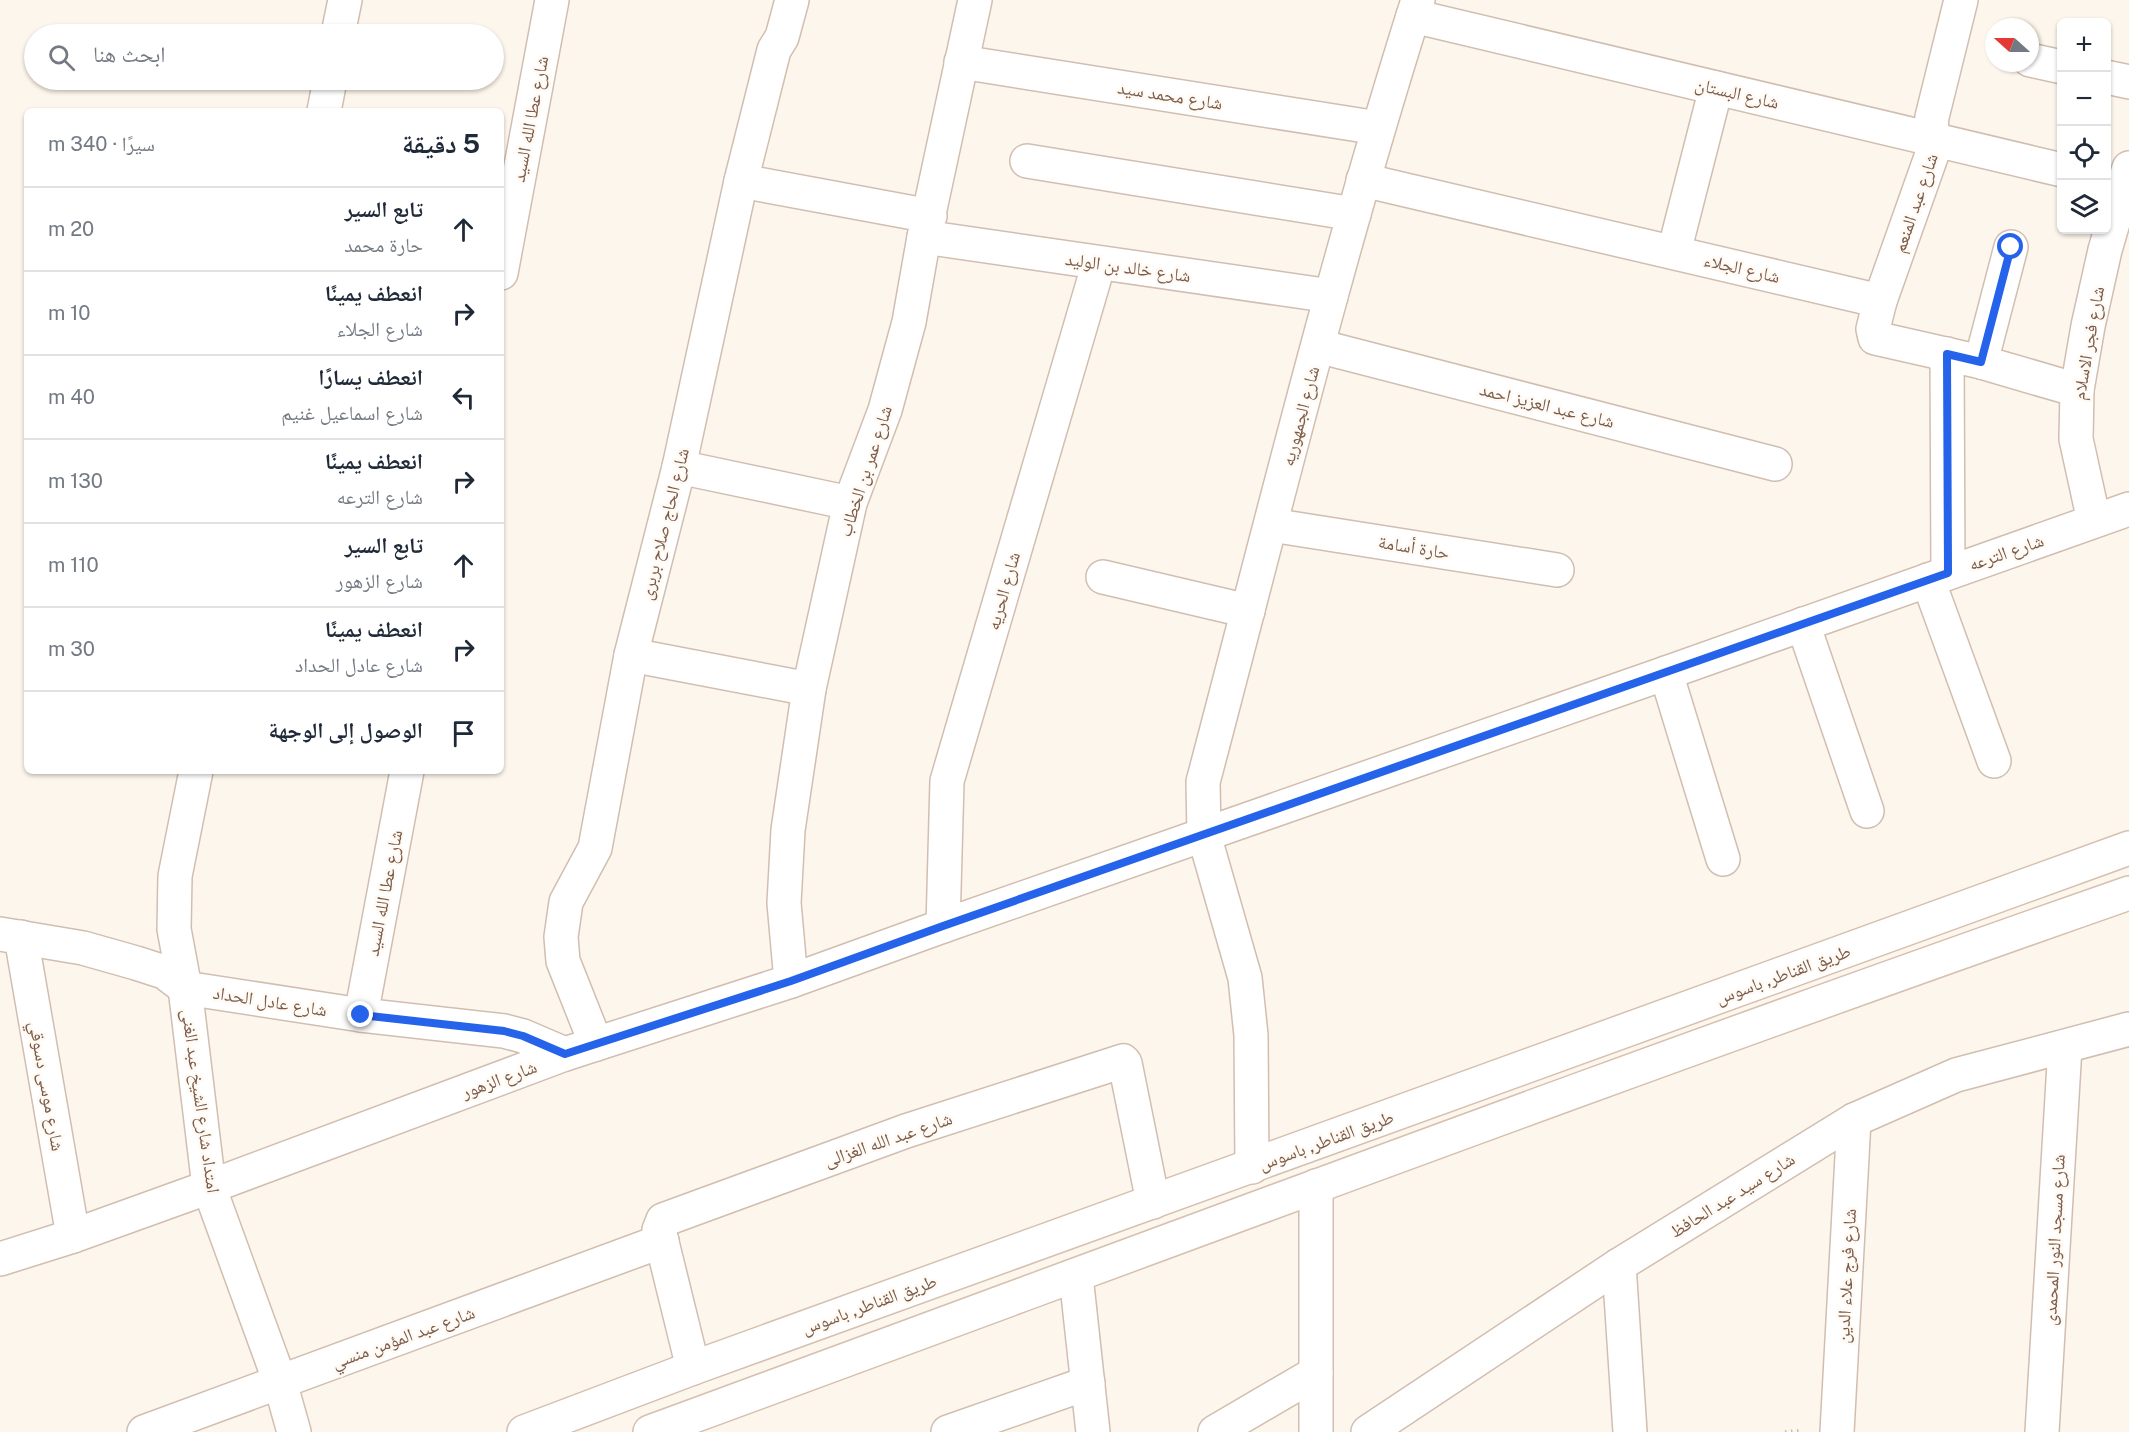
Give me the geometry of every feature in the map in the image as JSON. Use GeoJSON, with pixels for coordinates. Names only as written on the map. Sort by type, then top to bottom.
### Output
{"type":"FeatureCollection","features":[{"type":"Feature","properties":{"kind":"street"},"geometry":{"type":"LineString","coordinates":[[340,24],[345,0]]}},
{"type":"Feature","properties":{"kind":"street","name":"شارع عطا الله السيد"},"geometry":{"type":"LineString","coordinates":[[504,257],[552,0]]}},
{"type":"Feature","properties":{"kind":"street","name":"شارع الحاج صلاح بربرى"},"geometry":{"type":"LineString","coordinates":[[596,1044],[562,961],[561,937],[566,902],[595,848],[631,655],[679,467],[741,181],[774,50],[782,37],[790,15],[792,0]]}},
{"type":"Feature","properties":{"kind":"street","name":"شارع عمر بن الخطاب"},"geometry":{"type":"LineString","coordinates":[[791,981],[784,903],[788,830],[809,689],[850,504],[885,410],[909,322],[975,0]]}},
{"type":"Feature","properties":{"kind":"street","name":"شارع عبد المنعم"},"geometry":{"type":"LineString","coordinates":[[1881,302],[1937,140],[1931,126],[1932,117],[1961,0]]}},
{"type":"Feature","properties":{"kind":"street","name":"شارع البستان"},"geometry":{"type":"LineString","coordinates":[[1415,8],[1716,88],[2057,170]]}},
{"type":"Feature","properties":{"kind":"street","name":"شارع الجمهوريه"},"geometry":{"type":"LineString","coordinates":[[1252,1167],[1251,1035],[1245,978],[1204,835],[1203,782],[1331,296],[1378,128],[1415,8]]}},
{"type":"Feature","properties":{"kind":"street","name":"شارع محمد سيد"},"geometry":{"type":"LineString","coordinates":[[961,62],[1378,128]]}},
{"type":"Feature","properties":{"kind":"street"},"geometry":{"type":"LineString","coordinates":[[2039,62],[2057,66]]}},
{"type":"Feature","properties":{"kind":"street"},"geometry":{"type":"LineString","coordinates":[[2111,78],[2129,82]]}},
{"type":"Feature","properties":{"kind":"street"},"geometry":{"type":"LineString","coordinates":[[1674,252],[1716,88]]}},
{"type":"Feature","properties":{"kind":"street"},"geometry":{"type":"LineString","coordinates":[[325,108],[328,90]]}},
{"type":"Feature","properties":{"kind":"street"},"geometry":{"type":"LineString","coordinates":[[1027,160],[1354,214]]}},
{"type":"Feature","properties":{"kind":"street","name":"شارع فجر الاسلام"},"geometry":{"type":"LineString","coordinates":[[2094,521],[2076,439],[2077,390],[2088,326],[2120,178]]}},
{"type":"Feature","properties":{"kind":"street","name":"شارع الجلاء"},"geometry":{"type":"LineString","coordinates":[[1364,180],[1881,302]]}},
{"type":"Feature","properties":{"kind":"street","name":"شارع خالد بن الوليد"},"geometry":{"type":"LineString","coordinates":[[741,181],[927,226],[1100,263],[1331,296]]}},
{"type":"Feature","properties":{"kind":"street"},"geometry":{"type":"LineString","coordinates":[[1981,362],[2011,247]]}},
{"type":"Feature","properties":{"kind":"street","name":"شارع الحريه"},"geometry":{"type":"LineString","coordinates":[[943,926],[947,782],[1100,263]]}},
{"type":"Feature","properties":{"kind":"street"},"geometry":{"type":"LineString","coordinates":[[1881,302],[1873,329],[1875,338],[1981,362],[2077,390]]}},
{"type":"Feature","properties":{"kind":"street","name":"شارع عبد العزيز احمد"},"geometry":{"type":"LineString","coordinates":[[1318,346],[1775,464]]}},
{"type":"Feature","properties":{"kind":"street"},"geometry":{"type":"LineString","coordinates":[[1947,354],[1938,577],[1994,761]]}},
{"type":"Feature","properties":{"kind":"street"},"geometry":{"type":"LineString","coordinates":[[679,467],[850,504]]}},
{"type":"Feature","properties":{"kind":"street","name":"شارع الترعه"},"geometry":{"type":"LineString","coordinates":[[1204,835],[2129,509]]}},
{"type":"Feature","properties":{"kind":"street","name":"حارة أسامة"},"geometry":{"type":"LineString","coordinates":[[1271,525],[1557,570]]}},
{"type":"Feature","properties":{"kind":"street"},"geometry":{"type":"LineString","coordinates":[[1103,577],[1248,611]]}},
{"type":"Feature","properties":{"kind":"street"},"geometry":{"type":"LineString","coordinates":[[1803,624],[1867,812]]}},
{"type":"Feature","properties":{"kind":"street"},"geometry":{"type":"LineString","coordinates":[[631,655],[809,689]]}},
{"type":"Feature","properties":{"kind":"street"},"geometry":{"type":"LineString","coordinates":[[1666,673],[1723,859]]}},
{"type":"Feature","properties":{"kind":"street"},"geometry":{"type":"LineString","coordinates":[[185,988],[174,928],[174,903],[176,876],[195,774]]}},
{"type":"Feature","properties":{"kind":"street","name":"شارع عطا الله السيد"},"geometry":{"type":"LineString","coordinates":[[361,1015],[406,774]]}},
{"type":"Feature","properties":{"kind":"street","name":"شارع الزهور"},"geometry":{"type":"LineString","coordinates":[[0,1259],[73,1236],[209,1187],[565,1054],[791,981],[1204,835]]}},
{"type":"Feature","properties":{"kind":"street","name":"طريق القناطر, باسوس"},"geometry":{"type":"LineString","coordinates":[[524,1432],[693,1368],[2129,848]]}},
{"type":"Feature","properties":{"kind":"street"},"geometry":{"type":"LineString","coordinates":[[650,1432],[1923,965],[2129,893]]}},
{"type":"Feature","properties":{"kind":"street","name":"امتداد شارع الشيخ عبد الغنى"},"geometry":{"type":"LineString","coordinates":[[11,935],[84,948],[136,963],[164,972],[185,988],[209,1187],[280,1382],[294,1432]]}},
{"type":"Feature","properties":{"kind":"street","name":"شارع موسى دسوقي"},"geometry":{"type":"LineString","coordinates":[[11,935],[73,1236]]}},
{"type":"Feature","properties":{"kind":"street","name":"شارع عادل الحداد"},"geometry":{"type":"LineString","coordinates":[[185,988],[361,1015],[504,1031],[523,1036],[565,1054]]}},
{"type":"Feature","properties":{"kind":"street","name":"شارع سيد عبد الحافظ"},"geometry":{"type":"LineString","coordinates":[[1368,1432],[1619,1265],[1854,1120],[1956,1076],[2129,1029]]}},
{"type":"Feature","properties":{"kind":"street","name":"شارع مسجد النور المحمدى"},"geometry":{"type":"LineString","coordinates":[[2043,1432],[2065,1047]]}},
{"type":"Feature","properties":{"kind":"street","name":"شارع عبد الله الغزالى"},"geometry":{"type":"LineString","coordinates":[[662,1241],[659,1230],[663,1220],[906,1131],[1120,1060],[1125,1062],[1153,1202]]}},
{"type":"Feature","properties":{"kind":"street","name":"شارع فرج علاء الدين"},"geometry":{"type":"LineString","coordinates":[[1837,1432],[1854,1120]]}},
{"type":"Feature","properties":{"kind":"street"},"geometry":{"type":"LineString","coordinates":[[1316,1432],[1317,1186]]}},
{"type":"Feature","properties":{"kind":"street"},"geometry":{"type":"LineString","coordinates":[[662,1241],[693,1368]]}},
{"type":"Feature","properties":{"kind":"street","name":"شارع عبد المؤمن منسي"},"geometry":{"type":"LineString","coordinates":[[144,1432],[662,1241]]}},
{"type":"Feature","properties":{"kind":"street"},"geometry":{"type":"LineString","coordinates":[[1619,1265],[1630,1432]]}},
{"type":"Feature","properties":{"kind":"street"},"geometry":{"type":"LineString","coordinates":[[1076,1276],[1093,1432]]}},
{"type":"Feature","properties":{"kind":"street"},"geometry":{"type":"LineString","coordinates":[[1215,1432],[1316,1373]]}},
{"type":"Feature","properties":{"kind":"street"},"geometry":{"type":"LineString","coordinates":[[948,1432],[1088,1383]]}},
{"type":"Feature","properties":{"kind":"route"},"geometry":{"type":"LineString","coordinates":[[361,1015],[504,1031],[523,1036],[565,1054],[791,981],[1948,573],[1947,354],[1981,362],[2011,247]]}}]}
